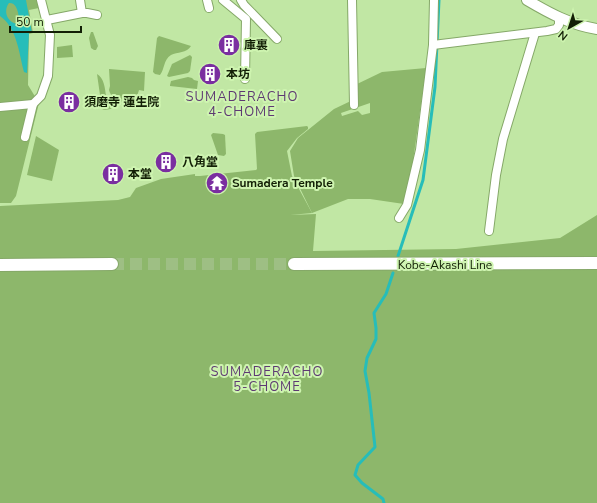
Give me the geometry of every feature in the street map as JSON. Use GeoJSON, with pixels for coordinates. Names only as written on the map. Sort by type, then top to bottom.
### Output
{"type":"FeatureCollection","features":[{"type":"Feature","properties":{"kind":"main road"},"geometry":{"type":"LineString","coordinates":[[0,265],[112,264]]}},
{"type":"Feature","properties":{"kind":"main road","name":"Kobe-Akashi Line"},"geometry":{"type":"LineString","coordinates":[[294,264],[597,264]]}},
{"type":"Feature","properties":{"kind":"street"},"geometry":{"type":"LineString","coordinates":[[25,137],[33,104],[41,96],[48,76],[50,35],[41,0]]}},
{"type":"Feature","properties":{"kind":"street"},"geometry":{"type":"LineString","coordinates":[[80,0],[82,13]]}},
{"type":"Feature","properties":{"kind":"street"},"geometry":{"type":"LineString","coordinates":[[223,0],[246,19],[245,80]]}},
{"type":"Feature","properties":{"kind":"street"},"geometry":{"type":"LineString","coordinates":[[241,0],[276,39]]}},
{"type":"Feature","properties":{"kind":"street"},"geometry":{"type":"LineString","coordinates":[[352,0],[354,105]]}},
{"type":"Feature","properties":{"kind":"street"},"geometry":{"type":"LineString","coordinates":[[399,218],[407,204],[420,150],[433,45],[434,0]]}},
{"type":"Feature","properties":{"kind":"street"},"geometry":{"type":"LineString","coordinates":[[527,0],[559,18],[589,28],[597,29]]}},
{"type":"Feature","properties":{"kind":"street"},"geometry":{"type":"LineString","coordinates":[[47,20],[88,12],[97,15]]}},
{"type":"Feature","properties":{"kind":"street"},"geometry":{"type":"LineString","coordinates":[[433,45],[535,33],[556,29],[559,25],[559,18]]}},
{"type":"Feature","properties":{"kind":"street"},"geometry":{"type":"LineString","coordinates":[[489,231],[496,175],[503,139],[535,33]]}},
{"type":"Feature","properties":{"kind":"street"},"geometry":{"type":"LineString","coordinates":[[0,107],[33,104]]}},
{"type":"Feature","properties":{"kind":"green space"},"geometry":{"type":"Polygon","coordinates":[[[0,0],[37,0],[39,8],[29,10],[33,33],[29,34],[28,85],[39,103],[16,196],[11,203],[0,203],[0,0]]]}},
{"type":"Feature","properties":{"kind":"green space"},"geometry":{"type":"Polygon","coordinates":[[[91,32],[93,32],[98,46],[96,50],[91,48],[89,38],[91,32]]]}},
{"type":"Feature","properties":{"kind":"green space"},"geometry":{"type":"Polygon","coordinates":[[[159,36],[191,46],[187,50],[168,57],[160,75],[153,72],[157,38],[159,36]]]}},
{"type":"Feature","properties":{"kind":"green space"},"geometry":{"type":"Polygon","coordinates":[[[72,45],[73,57],[57,58],[57,47],[72,45]]]}},
{"type":"Feature","properties":{"kind":"green space"},"geometry":{"type":"Polygon","coordinates":[[[190,55],[192,57],[190,71],[188,73],[169,77],[167,76],[172,64],[190,55]]]}},
{"type":"Feature","properties":{"kind":"green space"},"geometry":{"type":"Polygon","coordinates":[[[426,68],[413,161],[404,204],[370,199],[348,199],[312,213],[294,176],[290,151],[298,138],[334,109],[355,99],[355,85],[382,72],[426,68]],[[370,103],[341,113],[342,116],[358,111],[362,115],[370,113],[370,103]]]}},
{"type":"Feature","properties":{"kind":"green space"},"geometry":{"type":"Polygon","coordinates":[[[109,69],[145,72],[144,91],[139,90],[136,97],[131,101],[119,101],[110,94],[109,69]]]}},
{"type":"Feature","properties":{"kind":"green space"},"geometry":{"type":"Polygon","coordinates":[[[97,74],[103,81],[106,96],[111,98],[115,104],[114,107],[110,109],[102,109],[97,74]]]}},
{"type":"Feature","properties":{"kind":"green space"},"geometry":{"type":"Polygon","coordinates":[[[188,77],[198,81],[197,89],[170,86],[171,81],[188,77]]]}},
{"type":"Feature","properties":{"kind":"green space"},"geometry":{"type":"Polygon","coordinates":[[[307,126],[308,129],[297,138],[287,151],[292,176],[312,213],[290,215],[316,214],[313,251],[456,249],[560,238],[597,215],[597,503],[0,503],[0,206],[118,200],[130,197],[136,188],[161,179],[195,174],[195,176],[200,176],[256,170],[255,134],[257,132],[307,126]]]}},
{"type":"Feature","properties":{"kind":"green space"},"geometry":{"type":"Polygon","coordinates":[[[213,133],[225,135],[226,154],[224,156],[218,155],[211,135],[213,133]]]}},
{"type":"Feature","properties":{"kind":"green space"},"geometry":{"type":"Polygon","coordinates":[[[36,136],[59,150],[52,181],[27,175],[36,136]]]}},
{"type":"Feature","properties":{"kind":"water"},"geometry":{"type":"Polygon","coordinates":[[[0,0],[26,0],[32,33],[29,33],[27,73],[24,72],[14,34],[6,21],[0,16],[0,0]],[[9,3],[7,6],[6,13],[8,19],[17,24],[19,21],[18,12],[16,6],[9,3]]]}},
{"type":"Feature","properties":{"kind":"waterway"},"geometry":{"type":"LineString","coordinates":[[398,256],[423,180],[435,87],[439,0]]}},
{"type":"Feature","properties":{"kind":"waterway"},"geometry":{"type":"LineString","coordinates":[[384,503],[383,499],[362,483],[355,475],[358,465],[375,447],[365,371],[367,358],[376,339],[374,313],[386,294],[393,273]]}},
{"type":"Feature","properties":{"kind":"tunnel"},"geometry":{"type":"LineString","coordinates":[[112,264],[294,264]]}},
{"type":"Feature","properties":{"kind":"place","name":"庫裏"},"geometry":{"type":"Point","coordinates":[229,45]}},
{"type":"Feature","properties":{"kind":"place","name":"本坊"},"geometry":{"type":"Point","coordinates":[210,74]}},
{"type":"Feature","properties":{"kind":"place","name":"須磨寺 蓮生院"},"geometry":{"type":"Point","coordinates":[69,102]}},
{"type":"Feature","properties":{"kind":"place","name":"八角堂"},"geometry":{"type":"Point","coordinates":[166,162]}},
{"type":"Feature","properties":{"kind":"place","name":"本堂"},"geometry":{"type":"Point","coordinates":[113,174]}},
{"type":"Feature","properties":{"kind":"place","name":"Sumadera Temple"},"geometry":{"type":"Point","coordinates":[217,183]}},
{"type":"Feature","properties":{"kind":"district","name":"SUMADERACHO 4-CHOME"},"geometry":{"type":"Point","coordinates":[242,104]}},
{"type":"Feature","properties":{"kind":"district","name":"SUMADERACHO 5-CHOME"},"geometry":{"type":"Point","coordinates":[267,378]}}]}
